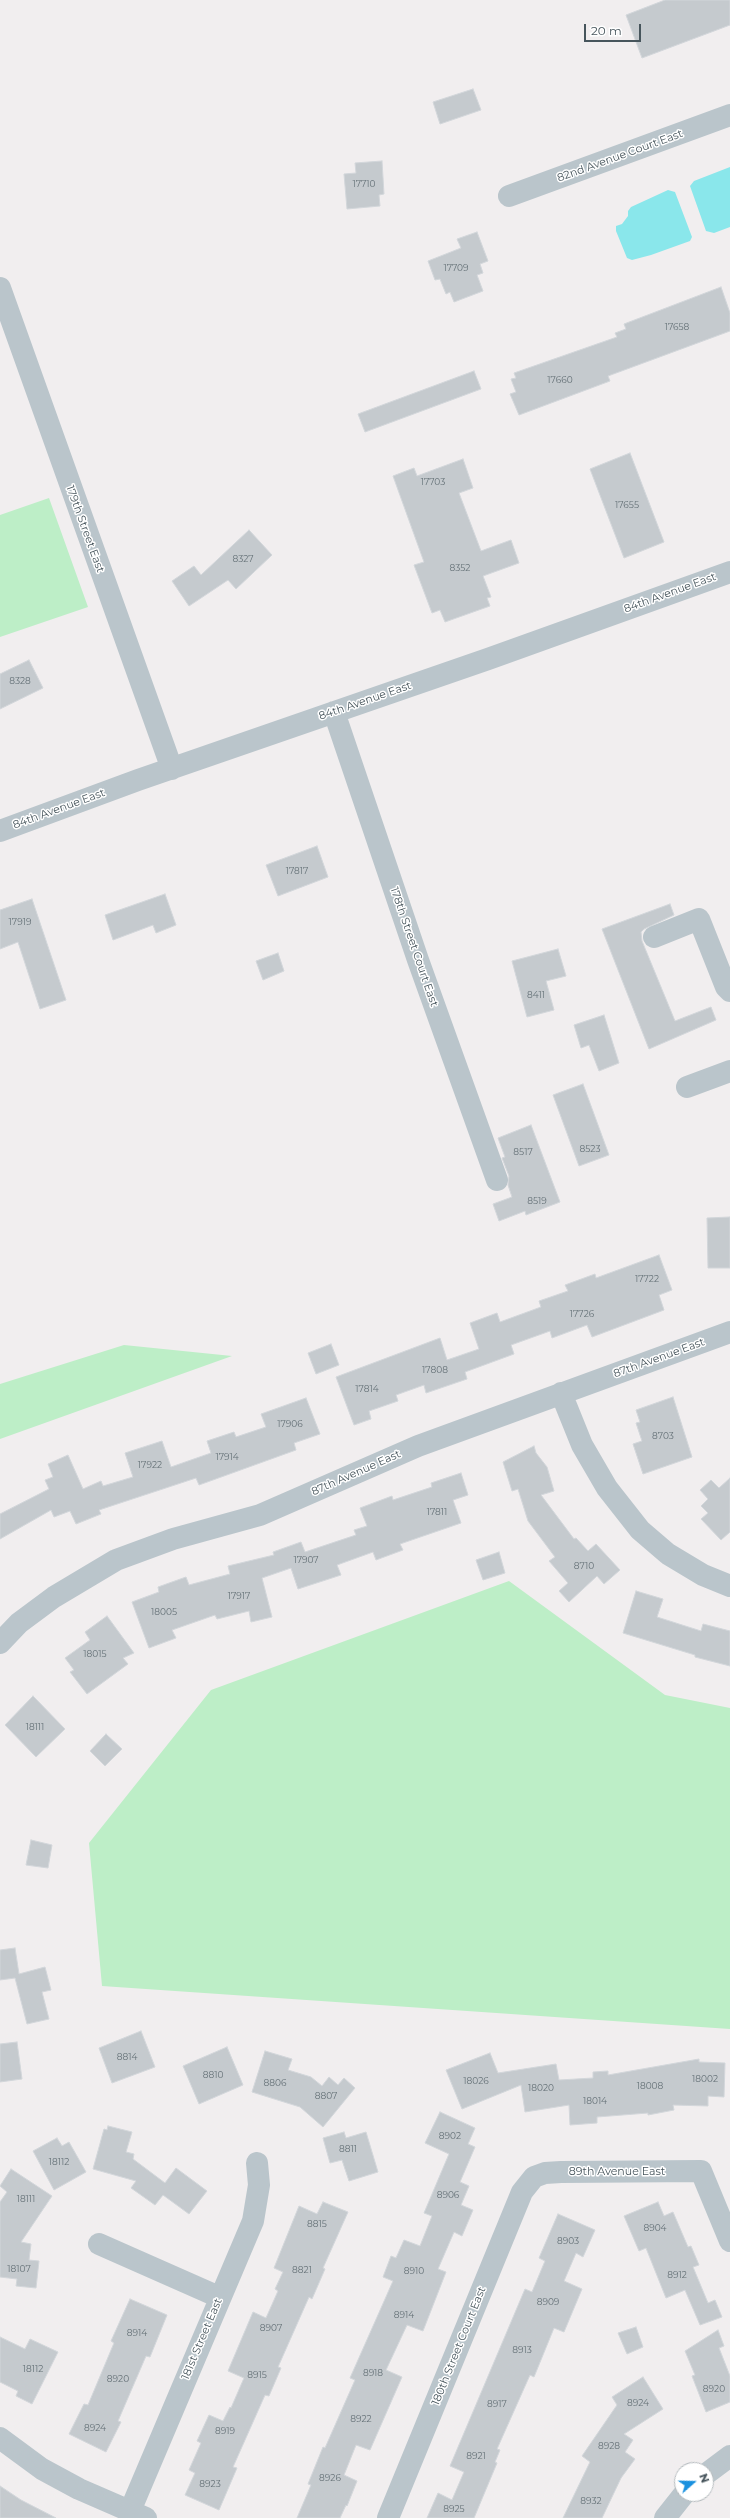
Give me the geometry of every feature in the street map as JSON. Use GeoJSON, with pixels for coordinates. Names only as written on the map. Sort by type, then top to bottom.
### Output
{"type":"FeatureCollection","features":[{"type":"Feature","properties":{"kind":"street","name":"82nd Avenue Court East"},"geometry":{"type":"LineString","coordinates":[[509,196],[730,115]]}},
{"type":"Feature","properties":{"kind":"street","name":"179th Street East"},"geometry":{"type":"LineString","coordinates":[[0,288],[172,769]]}},
{"type":"Feature","properties":{"kind":"street","name":"84th Avenue East"},"geometry":{"type":"LineString","coordinates":[[0,831],[730,572]]}},
{"type":"Feature","properties":{"kind":"street","name":"178th Street Court East"},"geometry":{"type":"LineString","coordinates":[[334,712],[418,960],[497,1180]]}},
{"type":"Feature","properties":{"kind":"street"},"geometry":{"type":"LineString","coordinates":[[654,937],[699,919],[726,987],[730,992]]}},
{"type":"Feature","properties":{"kind":"street"},"geometry":{"type":"LineString","coordinates":[[687,1087],[730,1071]]}},
{"type":"Feature","properties":{"kind":"street","name":"87th Avenue East"},"geometry":{"type":"LineString","coordinates":[[0,1643],[19,1623],[54,1596],[116,1560],[173,1539],[260,1515],[391,1457],[561,1393],[730,1332]]}},
{"type":"Feature","properties":{"kind":"street"},"geometry":{"type":"LineString","coordinates":[[561,1393],[585,1451],[607,1488],[640,1530],[668,1554],[703,1575],[730,1586]]}},
{"type":"Feature","properties":{"kind":"street","name":"181st Street East"},"geometry":{"type":"LineString","coordinates":[[138,2515],[219,2297],[253,2221],[259,2185],[257,2163]]}},
{"type":"Feature","properties":{"kind":"street","name":"89th Avenue East"},"geometry":{"type":"LineString","coordinates":[[534,2177],[553,2173],[701,2171],[730,2241]]}},
{"type":"Feature","properties":{"kind":"street","name":"180th Street Court East"},"geometry":{"type":"LineString","coordinates":[[388,2518],[522,2192],[534,2177]]}},
{"type":"Feature","properties":{"kind":"street"},"geometry":{"type":"LineString","coordinates":[[99,2244],[219,2297]]}},
{"type":"Feature","properties":{"kind":"street"},"geometry":{"type":"LineString","coordinates":[[0,2438],[42,2469],[79,2489],[138,2515]]}},
{"type":"Feature","properties":{"kind":"street"},"geometry":{"type":"LineString","coordinates":[[714,2468],[730,2456]]}},
{"type":"Feature","properties":{"kind":"street"},"geometry":{"type":"LineString","coordinates":[[665,2518],[678,2502]]}},
{"type":"Feature","properties":{"kind":"green space"},"geometry":{"type":"Polygon","coordinates":[[[49,498],[88,607],[0,637],[0,515],[49,498]]]}},
{"type":"Feature","properties":{"kind":"green space"},"geometry":{"type":"Polygon","coordinates":[[[124,1345],[232,1356],[0,1439],[0,1384],[124,1345]]]}},
{"type":"Feature","properties":{"kind":"green space"},"geometry":{"type":"Polygon","coordinates":[[[509,1581],[665,1695],[730,1708],[730,2029],[102,1986],[89,1843],[211,1690],[509,1581]]]}},
{"type":"Feature","properties":{"kind":"water"},"geometry":{"type":"Polygon","coordinates":[[[730,167],[730,227],[714,233],[706,231],[690,186],[694,181],[730,167]]]}},
{"type":"Feature","properties":{"kind":"water"},"geometry":{"type":"Polygon","coordinates":[[[668,190],[675,192],[692,237],[690,241],[651,255],[632,260],[627,258],[616,231],[616,226],[622,224],[628,216],[628,211],[631,207],[668,190]]]}},
{"type":"Feature","properties":{"kind":"building"},"geometry":{"type":"Polygon","coordinates":[[[665,0],[730,0],[730,25],[642,58],[626,15],[665,0]]]}},
{"type":"Feature","properties":{"kind":"building"},"geometry":{"type":"Polygon","coordinates":[[[473,89],[481,110],[440,124],[433,102],[473,89]]]}},
{"type":"Feature","properties":{"kind":"building"},"geometry":{"type":"Polygon","coordinates":[[[382,161],[384,194],[379,195],[380,206],[347,209],[344,174],[356,173],[355,163],[382,161]]]}},
{"type":"Feature","properties":{"kind":"building"},"geometry":{"type":"Polygon","coordinates":[[[477,232],[488,261],[480,264],[483,273],[477,275],[483,291],[454,302],[450,292],[446,294],[440,279],[435,280],[428,261],[461,248],[457,239],[477,232]]]}},
{"type":"Feature","properties":{"kind":"building"},"geometry":{"type":"Polygon","coordinates":[[[721,287],[730,313],[730,331],[608,376],[610,381],[519,415],[510,394],[516,392],[511,379],[516,378],[514,373],[617,337],[615,333],[626,329],[624,324],[721,287]]]}},
{"type":"Feature","properties":{"kind":"building"},"geometry":{"type":"Polygon","coordinates":[[[474,371],[481,389],[365,432],[358,414],[474,371]]]}},
{"type":"Feature","properties":{"kind":"building"},"geometry":{"type":"Polygon","coordinates":[[[630,453],[664,542],[624,558],[590,469],[630,453]]]}},
{"type":"Feature","properties":{"kind":"building"},"geometry":{"type":"Polygon","coordinates":[[[463,459],[473,488],[459,493],[481,551],[511,540],[519,563],[483,576],[491,597],[487,598],[490,606],[445,622],[440,610],[432,613],[414,565],[424,562],[393,476],[414,468],[417,476],[463,459]]]}},
{"type":"Feature","properties":{"kind":"building"},"geometry":{"type":"Polygon","coordinates":[[[249,530],[272,555],[236,589],[228,580],[189,606],[172,581],[194,566],[201,575],[249,530]]]}},
{"type":"Feature","properties":{"kind":"building"},"geometry":{"type":"Polygon","coordinates":[[[29,660],[43,688],[0,709],[0,674],[29,660]]]}},
{"type":"Feature","properties":{"kind":"building"},"geometry":{"type":"Polygon","coordinates":[[[317,846],[328,877],[278,896],[266,865],[317,846]]]}},
{"type":"Feature","properties":{"kind":"building"},"geometry":{"type":"Polygon","coordinates":[[[165,894],[176,925],[156,933],[153,925],[113,940],[105,915],[165,894]]]}},
{"type":"Feature","properties":{"kind":"building"},"geometry":{"type":"Polygon","coordinates":[[[32,899],[66,1000],[40,1009],[18,942],[0,949],[0,910],[32,899]]]}},
{"type":"Feature","properties":{"kind":"building"},"geometry":{"type":"Polygon","coordinates":[[[670,904],[674,915],[644,929],[641,932],[642,941],[675,1021],[711,1007],[716,1020],[649,1049],[602,929],[670,904]]]}},
{"type":"Feature","properties":{"kind":"building"},"geometry":{"type":"Polygon","coordinates":[[[558,949],[566,976],[546,981],[554,1010],[527,1017],[512,961],[558,949]]]}},
{"type":"Feature","properties":{"kind":"building"},"geometry":{"type":"Polygon","coordinates":[[[278,953],[284,971],[263,980],[256,961],[278,953]]]}},
{"type":"Feature","properties":{"kind":"building"},"geometry":{"type":"Polygon","coordinates":[[[604,1015],[619,1063],[599,1071],[589,1045],[581,1048],[574,1025],[604,1015]]]}},
{"type":"Feature","properties":{"kind":"building"},"geometry":{"type":"Polygon","coordinates":[[[583,1084],[609,1155],[579,1166],[553,1095],[583,1084]]]}},
{"type":"Feature","properties":{"kind":"building"},"geometry":{"type":"Polygon","coordinates":[[[531,1125],[560,1202],[526,1215],[525,1211],[499,1221],[493,1204],[512,1197],[508,1185],[509,1176],[502,1158],[505,1157],[498,1138],[531,1125]]]}},
{"type":"Feature","properties":{"kind":"building"},"geometry":{"type":"Polygon","coordinates":[[[730,1217],[730,1268],[708,1268],[707,1218],[730,1217]]]}},
{"type":"Feature","properties":{"kind":"building"},"geometry":{"type":"Polygon","coordinates":[[[659,1255],[672,1290],[659,1295],[664,1310],[592,1337],[587,1325],[552,1338],[550,1331],[511,1345],[514,1354],[465,1372],[467,1379],[426,1393],[424,1385],[396,1395],[398,1401],[369,1411],[371,1419],[354,1425],[336,1377],[440,1338],[447,1360],[479,1349],[470,1323],[497,1313],[500,1322],[541,1307],[539,1301],[568,1291],[565,1285],[595,1274],[596,1278],[659,1255]]]}},
{"type":"Feature","properties":{"kind":"building"},"geometry":{"type":"Polygon","coordinates":[[[331,1344],[339,1365],[316,1374],[308,1353],[331,1344]]]}},
{"type":"Feature","properties":{"kind":"building"},"geometry":{"type":"Polygon","coordinates":[[[673,1397],[692,1457],[643,1474],[633,1444],[642,1441],[636,1423],[640,1422],[636,1410],[673,1397]]]}},
{"type":"Feature","properties":{"kind":"building"},"geometry":{"type":"Polygon","coordinates":[[[306,1398],[320,1434],[294,1443],[296,1450],[199,1485],[196,1478],[99,1510],[101,1514],[76,1524],[70,1511],[54,1517],[51,1510],[0,1539],[0,1514],[49,1489],[45,1480],[53,1477],[48,1464],[68,1455],[83,1489],[101,1481],[103,1486],[133,1477],[125,1453],[162,1441],[171,1467],[211,1453],[207,1441],[234,1432],[236,1437],[266,1427],[261,1414],[306,1398]]]}},
{"type":"Feature","properties":{"kind":"building"},"geometry":{"type":"Polygon","coordinates":[[[534,1446],[536,1453],[547,1467],[554,1491],[541,1495],[574,1539],[576,1538],[588,1551],[596,1544],[620,1570],[604,1584],[597,1576],[569,1602],[559,1591],[568,1583],[549,1561],[555,1557],[528,1521],[518,1489],[512,1491],[503,1462],[534,1446]]]}},
{"type":"Feature","properties":{"kind":"building"},"geometry":{"type":"Polygon","coordinates":[[[461,1473],[468,1495],[453,1500],[461,1523],[400,1544],[403,1550],[376,1560],[373,1552],[337,1565],[341,1575],[298,1589],[291,1568],[262,1578],[272,1617],[251,1622],[249,1611],[217,1619],[215,1615],[172,1630],[176,1638],[149,1648],[132,1602],[159,1592],[158,1587],[186,1577],[189,1585],[230,1574],[228,1566],[274,1555],[273,1552],[301,1542],[305,1552],[356,1535],[354,1530],[367,1526],[360,1508],[392,1496],[393,1500],[432,1487],[431,1483],[461,1473]]]}},
{"type":"Feature","properties":{"kind":"building"},"geometry":{"type":"Polygon","coordinates":[[[730,1478],[730,1532],[721,1540],[701,1519],[708,1513],[701,1506],[708,1499],[700,1490],[711,1480],[719,1488],[730,1478]]]}},
{"type":"Feature","properties":{"kind":"building"},"geometry":{"type":"Polygon","coordinates":[[[499,1552],[505,1573],[483,1580],[476,1560],[499,1552]]]}},
{"type":"Feature","properties":{"kind":"building"},"geometry":{"type":"Polygon","coordinates":[[[636,1591],[663,1599],[657,1617],[701,1631],[703,1624],[730,1631],[730,1666],[695,1657],[695,1655],[623,1633],[636,1591]]]}},
{"type":"Feature","properties":{"kind":"building"},"geometry":{"type":"Polygon","coordinates":[[[107,1616],[134,1653],[123,1658],[128,1664],[87,1694],[70,1672],[74,1670],[65,1658],[90,1640],[85,1632],[107,1616]]]}},
{"type":"Feature","properties":{"kind":"building"},"geometry":{"type":"Polygon","coordinates":[[[33,1696],[65,1729],[36,1757],[5,1725],[33,1696]]]}},
{"type":"Feature","properties":{"kind":"building"},"geometry":{"type":"Polygon","coordinates":[[[106,1734],[122,1749],[105,1766],[90,1751],[106,1734]]]}},
{"type":"Feature","properties":{"kind":"building"},"geometry":{"type":"Polygon","coordinates":[[[31,1840],[52,1845],[48,1868],[26,1865],[31,1840]]]}},
{"type":"Feature","properties":{"kind":"building"},"geometry":{"type":"Polygon","coordinates":[[[15,1948],[19,1974],[45,1967],[51,1990],[42,1992],[49,2019],[27,2024],[15,1978],[0,1980],[0,1950],[15,1948]]]}},
{"type":"Feature","properties":{"kind":"building"},"geometry":{"type":"Polygon","coordinates":[[[141,2031],[155,2067],[112,2083],[99,2048],[141,2031]]]}},
{"type":"Feature","properties":{"kind":"building"},"geometry":{"type":"Polygon","coordinates":[[[17,2042],[22,2079],[0,2082],[0,2044],[17,2042]]]}},
{"type":"Feature","properties":{"kind":"building"},"geometry":{"type":"Polygon","coordinates":[[[227,2047],[243,2085],[199,2104],[183,2066],[227,2047]]]}},
{"type":"Feature","properties":{"kind":"building"},"geometry":{"type":"Polygon","coordinates":[[[265,2051],[292,2059],[288,2070],[311,2077],[322,2086],[329,2077],[338,2085],[344,2078],[355,2088],[323,2127],[300,2107],[252,2092],[265,2051]]]}},
{"type":"Feature","properties":{"kind":"building"},"geometry":{"type":"Polygon","coordinates":[[[490,2053],[498,2073],[556,2064],[559,2080],[593,2078],[593,2072],[608,2071],[608,2075],[699,2059],[699,2062],[725,2063],[724,2097],[708,2096],[708,2106],[673,2105],[674,2110],[648,2115],[648,2113],[597,2117],[597,2123],[570,2125],[569,2105],[525,2112],[521,2085],[462,2109],[446,2070],[490,2053]]]}},
{"type":"Feature","properties":{"kind":"building"},"geometry":{"type":"Polygon","coordinates":[[[440,2112],[475,2128],[468,2144],[475,2147],[460,2182],[469,2186],[461,2205],[473,2210],[462,2236],[454,2232],[438,2269],[446,2272],[423,2331],[407,2325],[386,2370],[402,2377],[370,2450],[356,2445],[344,2475],[357,2481],[347,2506],[346,2505],[340,2518],[297,2518],[311,2485],[308,2484],[323,2447],[325,2448],[355,2380],[350,2378],[393,2281],[383,2277],[391,2256],[396,2258],[404,2240],[420,2246],[432,2216],[424,2213],[449,2154],[425,2143],[440,2112]]]}},
{"type":"Feature","properties":{"kind":"building"},"geometry":{"type":"Polygon","coordinates":[[[108,2126],[132,2132],[126,2152],[134,2154],[133,2159],[165,2183],[176,2168],[207,2191],[189,2214],[163,2195],[155,2205],[131,2188],[136,2181],[93,2169],[104,2129],[107,2130],[108,2126]]]}},
{"type":"Feature","properties":{"kind":"building"},"geometry":{"type":"Polygon","coordinates":[[[344,2132],[346,2138],[366,2132],[378,2172],[349,2181],[342,2160],[330,2163],[323,2138],[344,2132]]]}},
{"type":"Feature","properties":{"kind":"building"},"geometry":{"type":"Polygon","coordinates":[[[57,2138],[62,2146],[69,2142],[86,2172],[54,2190],[33,2151],[57,2138]]]}},
{"type":"Feature","properties":{"kind":"building"},"geometry":{"type":"Polygon","coordinates":[[[11,2169],[52,2196],[21,2242],[31,2244],[29,2260],[39,2261],[36,2288],[16,2286],[17,2279],[0,2277],[0,2202],[7,2192],[0,2186],[11,2169]]]}},
{"type":"Feature","properties":{"kind":"building"},"geometry":{"type":"Polygon","coordinates":[[[323,2202],[348,2212],[323,2268],[325,2269],[312,2299],[309,2297],[278,2367],[281,2368],[269,2396],[265,2395],[233,2467],[237,2468],[219,2510],[185,2495],[195,2473],[189,2470],[201,2443],[197,2441],[209,2415],[223,2421],[230,2407],[231,2408],[244,2378],[228,2371],[253,2312],[266,2318],[278,2291],[275,2289],[283,2272],[274,2268],[299,2206],[317,2214],[323,2202]]]}},
{"type":"Feature","properties":{"kind":"building"},"geometry":{"type":"Polygon","coordinates":[[[658,2202],[664,2216],[673,2212],[688,2247],[691,2246],[699,2265],[693,2267],[708,2303],[715,2300],[722,2317],[700,2325],[685,2290],[666,2298],[646,2248],[639,2251],[624,2216],[658,2202]]]}},
{"type":"Feature","properties":{"kind":"building"},"geometry":{"type":"Polygon","coordinates":[[[558,2214],[595,2230],[583,2257],[576,2253],[564,2281],[582,2289],[564,2332],[554,2328],[534,2377],[530,2375],[497,2449],[500,2450],[495,2462],[497,2463],[474,2518],[427,2518],[438,2493],[452,2500],[464,2472],[450,2466],[525,2289],[532,2292],[545,2261],[539,2258],[558,2214]]]}},
{"type":"Feature","properties":{"kind":"building"},"geometry":{"type":"Polygon","coordinates":[[[130,2299],[167,2315],[150,2357],[146,2356],[118,2421],[121,2422],[106,2452],[69,2434],[84,2404],[88,2405],[114,2343],[111,2341],[130,2299]]]}},
{"type":"Feature","properties":{"kind":"building"},"geometry":{"type":"Polygon","coordinates":[[[636,2327],[643,2347],[627,2354],[618,2333],[636,2327]]]}},
{"type":"Feature","properties":{"kind":"building"},"geometry":{"type":"Polygon","coordinates":[[[718,2330],[724,2346],[719,2348],[730,2376],[730,2402],[706,2412],[692,2376],[695,2375],[685,2351],[718,2330]]]}},
{"type":"Feature","properties":{"kind":"building"},"geometry":{"type":"Polygon","coordinates":[[[0,2337],[25,2349],[30,2339],[58,2352],[32,2404],[16,2396],[18,2391],[0,2382],[0,2337]]]}},
{"type":"Feature","properties":{"kind":"building"},"geometry":{"type":"Polygon","coordinates":[[[643,2377],[663,2409],[624,2434],[633,2440],[625,2452],[635,2459],[621,2478],[602,2518],[563,2518],[590,2462],[582,2456],[617,2405],[612,2397],[643,2377]]]}},
{"type":"Feature","properties":{"kind":"building"},"geometry":{"type":"Polygon","coordinates":[[[0,2486],[21,2500],[56,2518],[0,2518],[0,2486]]]}}]}
